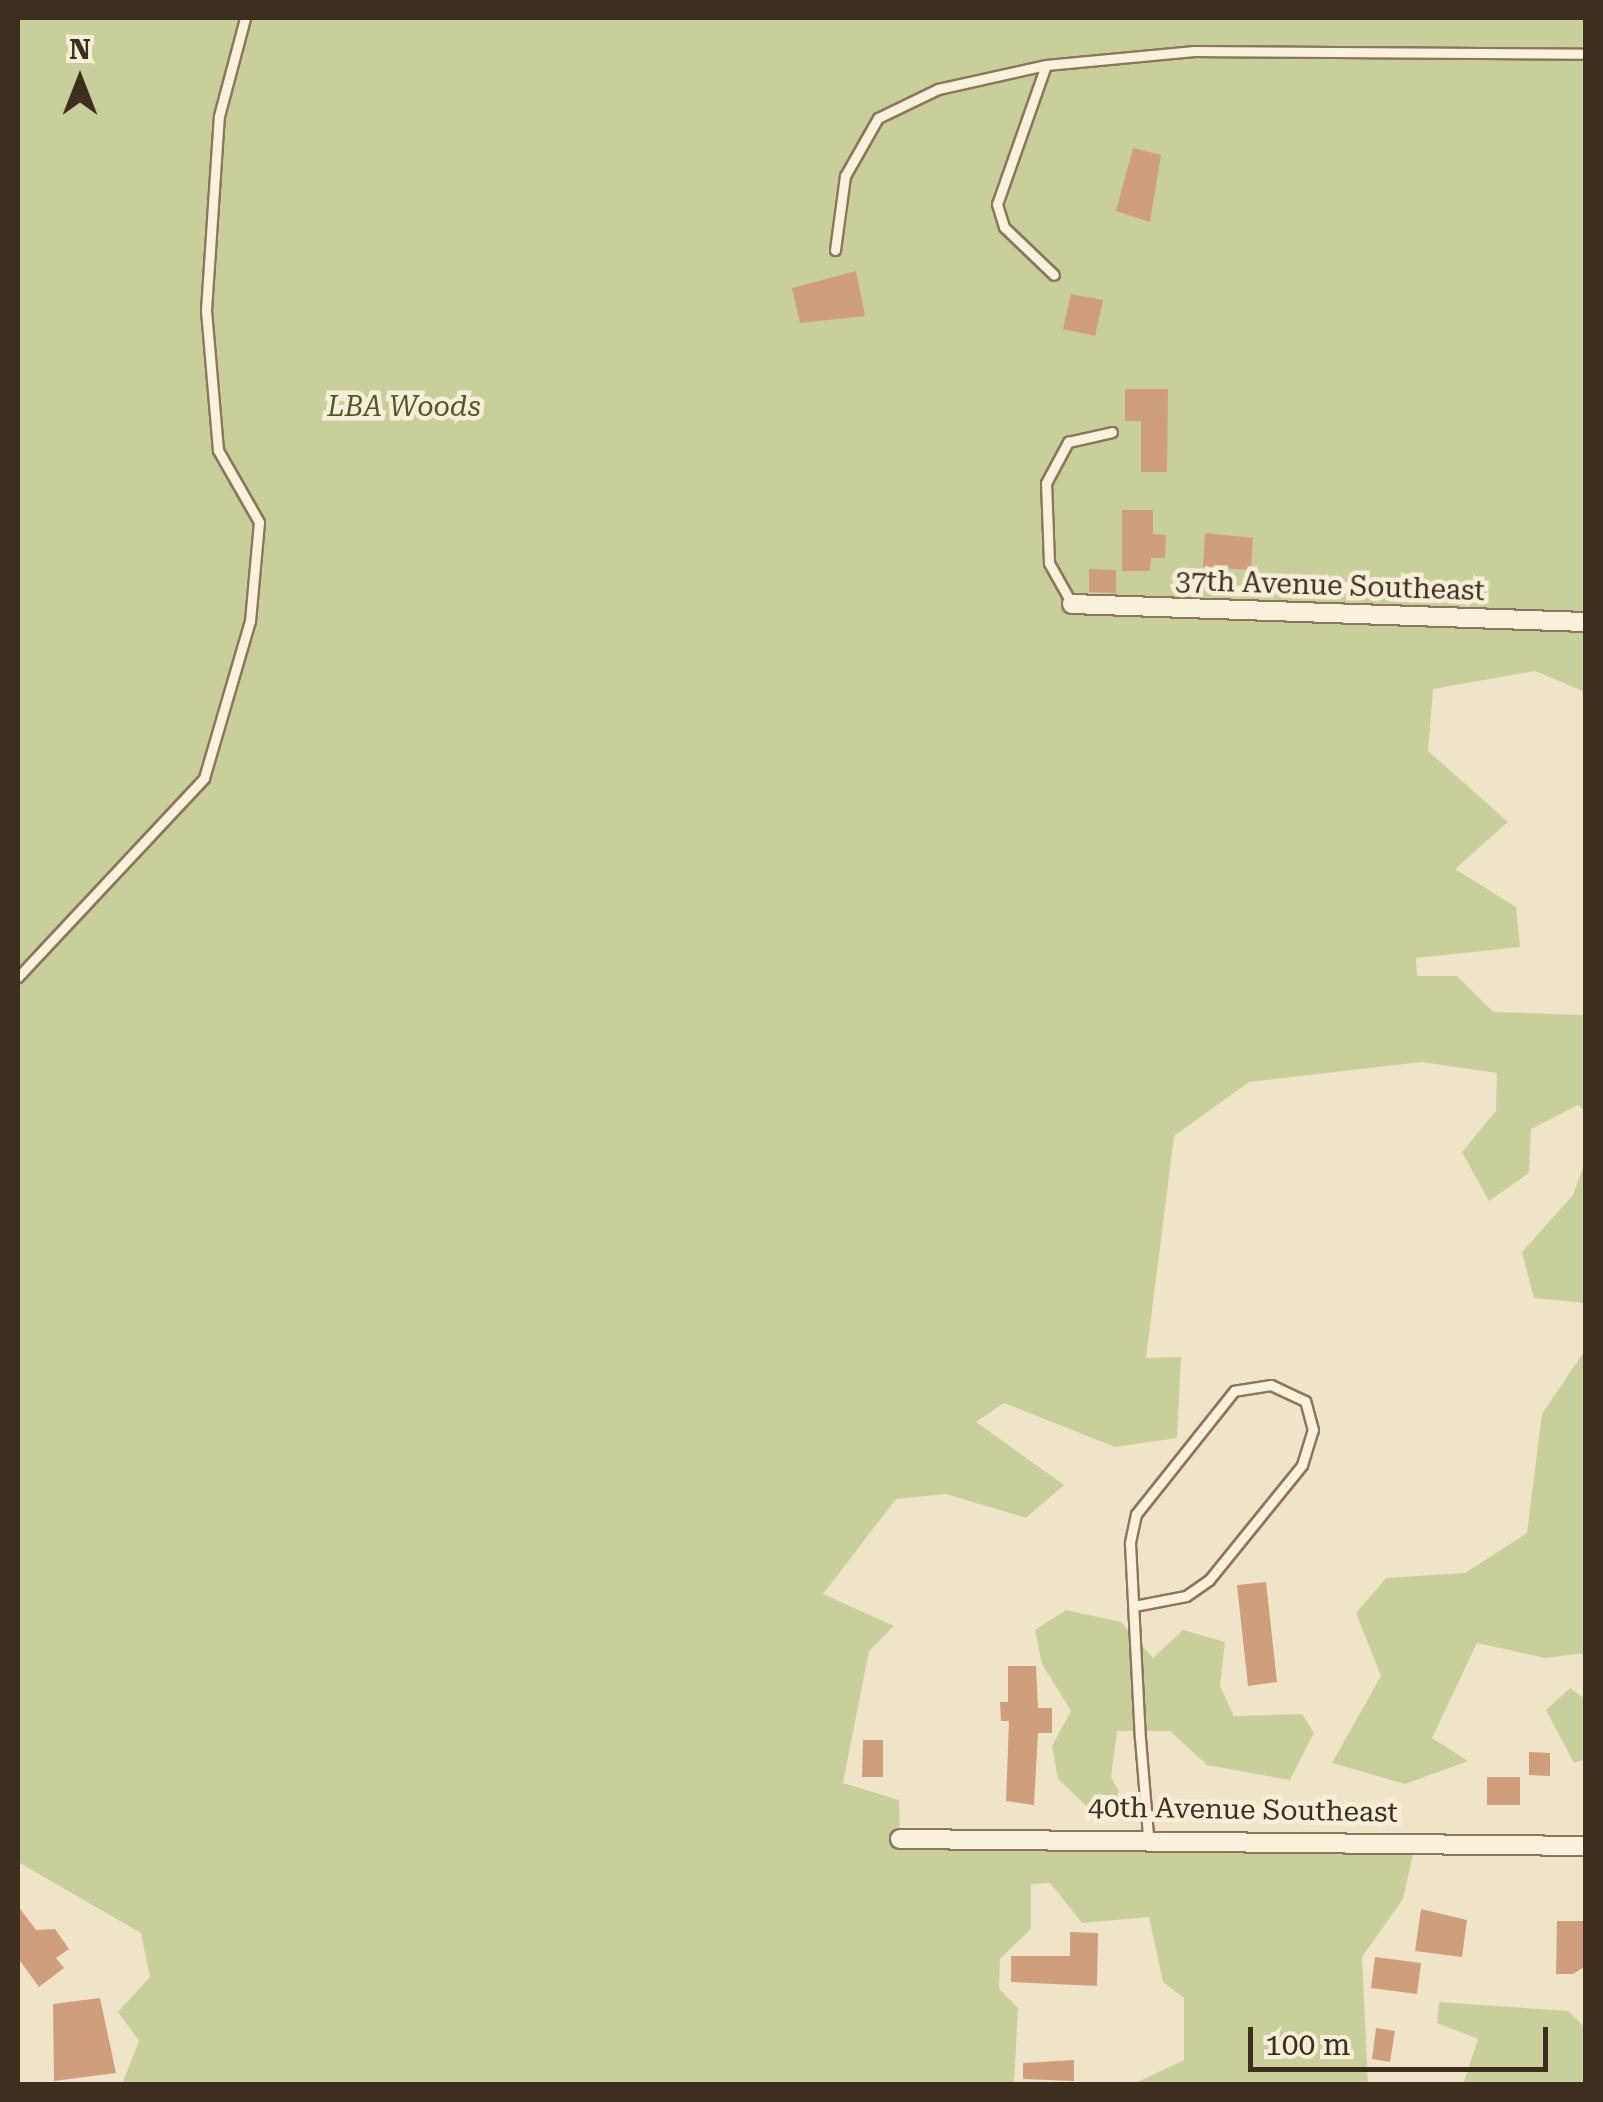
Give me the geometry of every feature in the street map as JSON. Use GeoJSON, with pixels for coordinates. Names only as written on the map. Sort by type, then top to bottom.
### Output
{"type":"FeatureCollection","features":[{"type":"Feature","properties":{"kind":"street","name":"37th Avenue Southeast"},"geometry":{"type":"LineString","coordinates":[[1072,604],[1586,622]]}},
{"type":"Feature","properties":{"kind":"street","name":"40th Avenue Southeast"},"geometry":{"type":"LineString","coordinates":[[900,1839],[1148,1835],[1586,1846]]}},
{"type":"Feature","properties":{"kind":"lane"},"geometry":{"type":"LineString","coordinates":[[18,977],[204,778],[250,621],[258,522],[218,450],[206,310],[220,116],[245,18]]}},
{"type":"Feature","properties":{"kind":"lane"},"geometry":{"type":"LineString","coordinates":[[835,250],[844,176],[878,118],[938,89],[1046,65],[1194,50],[1586,54]]}},
{"type":"Feature","properties":{"kind":"lane"},"geometry":{"type":"LineString","coordinates":[[1046,65],[997,204],[1004,226],[1054,275]]}},
{"type":"Feature","properties":{"kind":"lane"},"geometry":{"type":"LineString","coordinates":[[1072,604],[1049,563],[1046,483],[1068,442],[1112,432]]}},
{"type":"Feature","properties":{"kind":"lane"},"geometry":{"type":"LineString","coordinates":[[1134,1606],[1186,1596],[1208,1580],[1302,1464],[1313,1430],[1305,1401],[1271,1385],[1234,1391],[1155,1484],[1130,1542],[1148,1835]]}},
{"type":"Feature","properties":{"kind":"green space","name":"LBA Woods"},"geometry":{"type":"Polygon","coordinates":[[[18,18],[1585,18],[1585,692],[1535,671],[1433,689],[1428,751],[1508,822],[1455,869],[1516,907],[1520,947],[1416,958],[1417,976],[1457,976],[1493,1012],[1585,1015],[1585,1111],[1578,1105],[1531,1129],[1529,1173],[1489,1201],[1462,1152],[1496,1111],[1497,1073],[1422,1062],[1249,1082],[1174,1136],[1146,1358],[1181,1357],[1177,1438],[1115,1447],[1004,1403],[976,1422],[1064,1485],[1026,1518],[946,1494],[896,1499],[823,1594],[894,1626],[869,1651],[843,1783],[899,1800],[900,1839],[1416,1841],[1403,1899],[1362,1957],[1368,2084],[1133,2084],[1184,2060],[1184,1998],[1163,1982],[1149,1917],[1082,1923],[1050,1883],[1031,1884],[1031,1929],[1000,1959],[999,1989],[1018,2008],[1014,2084],[122,2084],[139,2041],[118,2012],[150,1977],[141,1933],[18,1862],[18,18]]]}},
{"type":"Feature","properties":{"kind":"green space"},"geometry":{"type":"Polygon","coordinates":[[[1585,1162],[1585,1303],[1534,1298],[1522,1252],[1573,1195],[1585,1162]]]}},
{"type":"Feature","properties":{"kind":"green space"},"geometry":{"type":"Polygon","coordinates":[[[1585,1350],[1585,1653],[1545,1658],[1477,1643],[1432,1738],[1468,1761],[1405,1784],[1332,1763],[1381,1676],[1356,1613],[1386,1578],[1465,1573],[1527,1533],[1542,1414],[1585,1350]]]}},
{"type":"Feature","properties":{"kind":"green space"},"geometry":{"type":"Polygon","coordinates":[[[1066,1610],[1121,1622],[1153,1658],[1183,1630],[1225,1642],[1220,1686],[1234,1716],[1302,1714],[1314,1733],[1290,1780],[1207,1765],[1170,1731],[1117,1731],[1111,1777],[1129,1810],[1095,1814],[1058,1779],[1052,1746],[1071,1711],[1042,1664],[1035,1630],[1066,1610]]]}},
{"type":"Feature","properties":{"kind":"green space"},"geometry":{"type":"Polygon","coordinates":[[[1570,1688],[1585,1699],[1585,1759],[1574,1763],[1546,1710],[1570,1688]]]}},
{"type":"Feature","properties":{"kind":"green space"},"geometry":{"type":"Polygon","coordinates":[[[1439,2002],[1568,2011],[1585,2027],[1585,2084],[1463,2084],[1478,2039],[1437,2023],[1439,2002]]]}},
{"type":"Feature","properties":{"kind":"building"},"geometry":{"type":"Polygon","coordinates":[[[1133,148],[1161,155],[1150,222],[1116,211],[1133,148]]]}},
{"type":"Feature","properties":{"kind":"building"},"geometry":{"type":"Polygon","coordinates":[[[856,271],[865,316],[800,323],[792,288],[856,271]]]}},
{"type":"Feature","properties":{"kind":"building"},"geometry":{"type":"Polygon","coordinates":[[[1071,294],[1103,300],[1095,336],[1063,329],[1071,294]]]}},
{"type":"Feature","properties":{"kind":"building"},"geometry":{"type":"Polygon","coordinates":[[[1125,389],[1168,389],[1167,472],[1141,472],[1141,421],[1125,421],[1125,389]]]}},
{"type":"Feature","properties":{"kind":"building"},"geometry":{"type":"Polygon","coordinates":[[[1122,510],[1153,510],[1153,534],[1166,535],[1165,558],[1151,558],[1150,571],[1122,571],[1122,510]]]}},
{"type":"Feature","properties":{"kind":"building"},"geometry":{"type":"Polygon","coordinates":[[[1205,533],[1253,538],[1251,570],[1203,567],[1205,533]]]}},
{"type":"Feature","properties":{"kind":"building"},"geometry":{"type":"Polygon","coordinates":[[[1089,569],[1116,570],[1116,593],[1089,592],[1089,569]]]}},
{"type":"Feature","properties":{"kind":"building"},"geometry":{"type":"Polygon","coordinates":[[[1266,1582],[1277,1682],[1248,1686],[1237,1585],[1266,1582]]]}},
{"type":"Feature","properties":{"kind":"building"},"geometry":{"type":"Polygon","coordinates":[[[1008,1666],[1036,1666],[1038,1708],[1052,1708],[1052,1733],[1038,1733],[1034,1805],[1006,1801],[1009,1721],[1001,1721],[1000,1702],[1008,1702],[1008,1666]]]}},
{"type":"Feature","properties":{"kind":"building"},"geometry":{"type":"Polygon","coordinates":[[[863,1740],[883,1740],[883,1777],[862,1777],[863,1740]]]}},
{"type":"Feature","properties":{"kind":"building"},"geometry":{"type":"Polygon","coordinates":[[[1529,1752],[1550,1753],[1550,1776],[1529,1775],[1529,1752]]]}},
{"type":"Feature","properties":{"kind":"building"},"geometry":{"type":"Polygon","coordinates":[[[1487,1777],[1520,1777],[1520,1805],[1487,1805],[1487,1777]]]}},
{"type":"Feature","properties":{"kind":"building"},"geometry":{"type":"Polygon","coordinates":[[[18,1906],[36,1930],[55,1929],[69,1949],[56,1958],[64,1968],[39,1987],[18,1958],[18,1906]]]}},
{"type":"Feature","properties":{"kind":"building"},"geometry":{"type":"Polygon","coordinates":[[[1421,1909],[1467,1920],[1462,1957],[1415,1951],[1421,1909]]]}},
{"type":"Feature","properties":{"kind":"building"},"geometry":{"type":"Polygon","coordinates":[[[1557,1921],[1586,1921],[1586,1966],[1573,1974],[1556,1974],[1557,1921]]]}},
{"type":"Feature","properties":{"kind":"building"},"geometry":{"type":"Polygon","coordinates":[[[1070,1932],[1098,1933],[1097,1986],[1011,1982],[1011,1956],[1070,1956],[1070,1932]]]}},
{"type":"Feature","properties":{"kind":"building"},"geometry":{"type":"Polygon","coordinates":[[[1375,1957],[1421,1963],[1417,1994],[1371,1988],[1375,1957]]]}},
{"type":"Feature","properties":{"kind":"building"},"geometry":{"type":"Polygon","coordinates":[[[100,1998],[116,2073],[54,2081],[53,2004],[100,1998]]]}},
{"type":"Feature","properties":{"kind":"building"},"geometry":{"type":"Polygon","coordinates":[[[1376,2028],[1395,2031],[1390,2062],[1372,2059],[1376,2028]]]}},
{"type":"Feature","properties":{"kind":"building"},"geometry":{"type":"Polygon","coordinates":[[[1074,2060],[1074,2081],[1023,2079],[1023,2063],[1074,2060]]]}}]}
